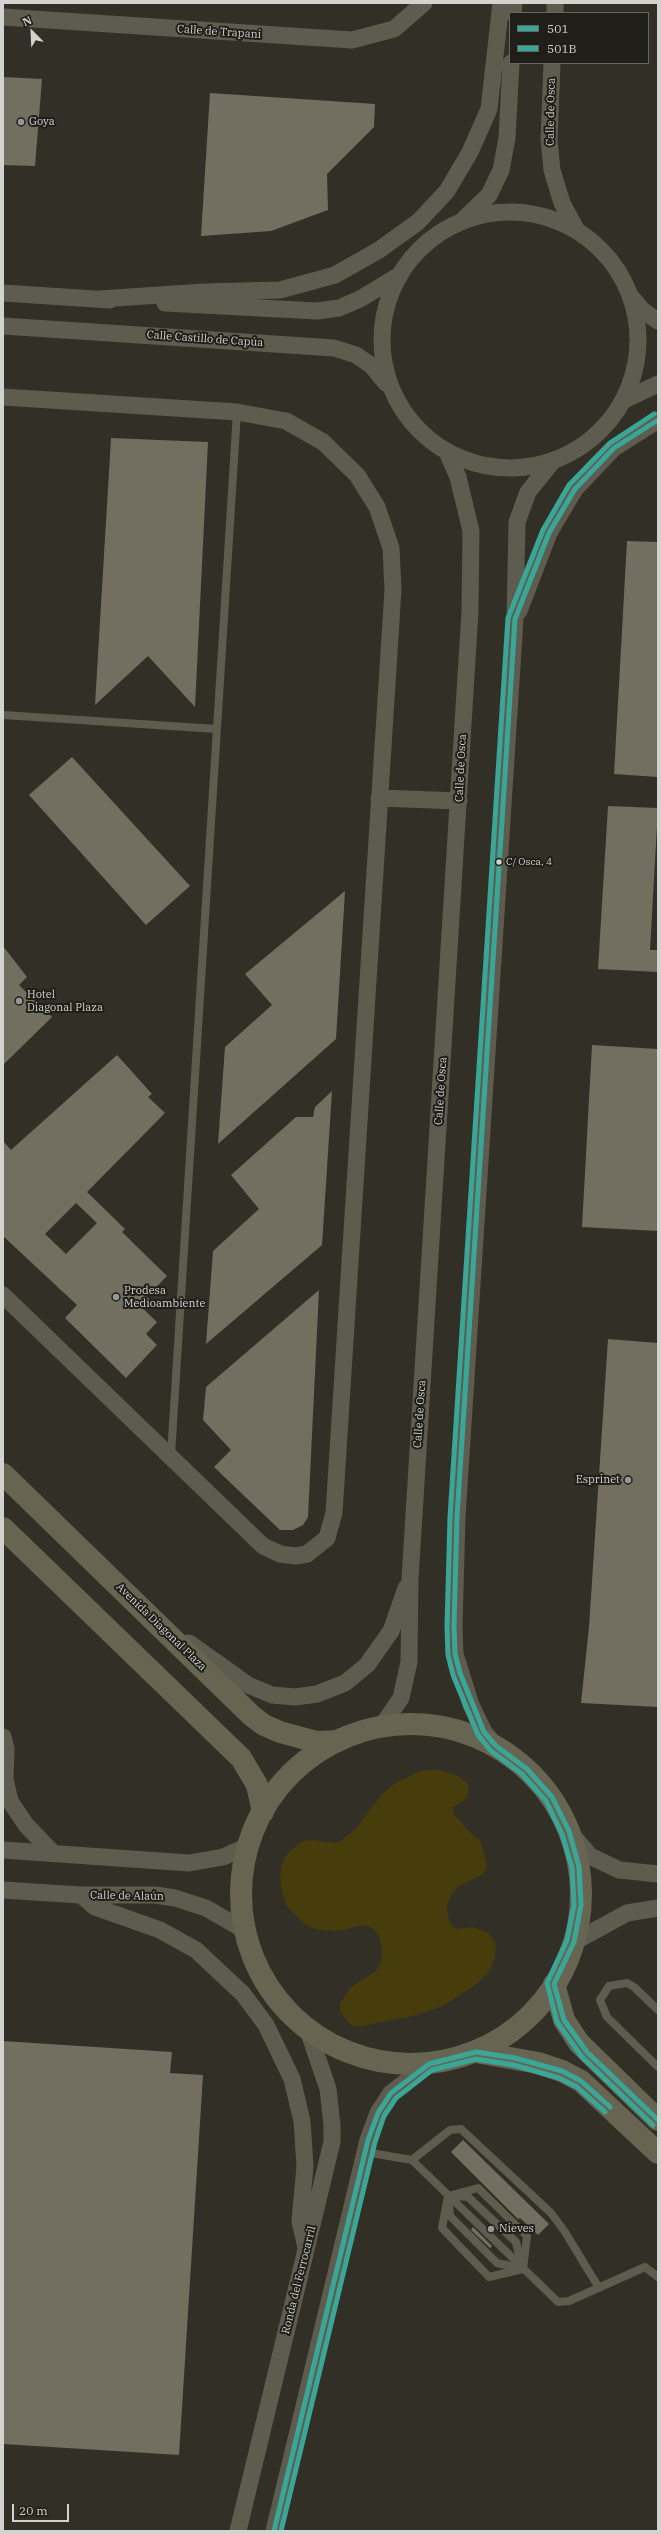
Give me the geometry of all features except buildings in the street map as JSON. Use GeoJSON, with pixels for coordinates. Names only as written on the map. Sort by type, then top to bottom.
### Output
{"type":"FeatureCollection","features":[{"type":"Feature","properties":{"kind":"main road","name":"Avenida Diagonal Plaza"},"geometry":{"type":"LineString","coordinates":[[3,1474],[264,1725],[317,1742],[338,1741]]}},
{"type":"Feature","properties":{"kind":"main road"},"geometry":{"type":"LineString","coordinates":[[3,1528],[241,1758],[257,1785],[263,1812]]}},
{"type":"Feature","properties":{"kind":"main road"},"geometry":{"type":"LineString","coordinates":[[411,1724],[440,1726],[469,1734],[496,1746],[527,1769],[552,1797],[569,1831],[579,1867],[581,1897],[574,1942],[554,1984],[539,2005],[520,2023],[476,2052],[429,2064],[404,2065],[358,2057],[340,2050],[308,2030],[289,2013],[265,1984],[253,1957],[244,1930],[242,1885],[248,1846],[263,1812],[289,1778],[309,1759],[338,1741],[381,1727],[411,1724]]}},
{"type":"Feature","properties":{"kind":"main road"},"geometry":{"type":"LineString","coordinates":[[554,1984],[564,2020],[579,2043],[658,2120]]}},
{"type":"Feature","properties":{"kind":"main road"},"geometry":{"type":"LineString","coordinates":[[476,2052],[538,2063],[562,2071],[580,2081],[658,2153]]}},
{"type":"Feature","properties":{"kind":"street","name":"Calle de Trapani"},"geometry":{"type":"LineString","coordinates":[[3,17],[352,40],[394,30],[424,3]]}},
{"type":"Feature","properties":{"kind":"street"},"geometry":{"type":"LineString","coordinates":[[100,299],[204,292],[280,290],[335,275],[378,250],[418,222],[447,191],[470,152],[489,109],[501,3]]}},
{"type":"Feature","properties":{"kind":"street"},"geometry":{"type":"LineString","coordinates":[[464,219],[489,195],[501,170],[507,138],[511,64]]}},
{"type":"Feature","properties":{"kind":"street","name":"Calle de Osca"},"geometry":{"type":"LineString","coordinates":[[552,64],[549,140],[552,170],[562,203],[576,229]]}},
{"type":"Feature","properties":{"kind":"street"},"geometry":{"type":"LineString","coordinates":[[633,299],[639,333],[636,368],[624,400],[606,426],[582,447],[553,461],[532,466],[510,468],[488,467],[447,452],[419,430],[405,415],[391,390],[383,362],[381,332],[386,304],[398,276],[415,252],[438,233],[464,219],[492,212],[521,211],[550,217],[576,229],[601,247],[620,271],[633,299],[642,310],[658,321]]}},
{"type":"Feature","properties":{"kind":"street"},"geometry":{"type":"LineString","coordinates":[[3,292],[317,311],[339,308],[360,299],[398,276]]}},
{"type":"Feature","properties":{"kind":"street","name":"Calle Castillo de Capúa"},"geometry":{"type":"LineString","coordinates":[[3,326],[334,348],[356,355],[372,366],[391,390]]}},
{"type":"Feature","properties":{"kind":"street"},"geometry":{"type":"LineString","coordinates":[[624,400],[658,384]]}},
{"type":"Feature","properties":{"kind":"street"},"geometry":{"type":"LineString","coordinates":[[3,397],[237,412],[286,422],[323,442],[357,475],[377,507],[391,548],[393,590],[334,1514],[327,1538],[307,1554],[280,1554],[263,1546],[3,1295]]}},
{"type":"Feature","properties":{"kind":"street"},"geometry":{"type":"LineString","coordinates":[[515,619],[549,533],[575,489],[614,448],[658,420]]}},
{"type":"Feature","properties":{"kind":"street","name":"Calle de Osca"},"geometry":{"type":"LineString","coordinates":[[381,1727],[401,1698],[407,1677],[411,1619],[410,1579],[470,611],[471,531],[458,477],[447,452]]}},
{"type":"Feature","properties":{"kind":"street"},"geometry":{"type":"LineString","coordinates":[[496,1746],[484,1732],[464,1686],[455,1654],[454,1626],[457,1516],[515,619],[515,550],[519,511],[528,492],[553,461]]}},
{"type":"Feature","properties":{"kind":"street"},"geometry":{"type":"LineString","coordinates":[[379,798],[459,802]]}},
{"type":"Feature","properties":{"kind":"street"},"geometry":{"type":"LineString","coordinates":[[145,1611],[248,1686],[272,1695],[295,1697],[317,1694],[345,1683],[367,1665],[391,1631],[410,1579]]}},
{"type":"Feature","properties":{"kind":"street"},"geometry":{"type":"LineString","coordinates":[[3,1737],[6,1748],[4,1781],[10,1801],[26,1825],[54,1853]]}},
{"type":"Feature","properties":{"kind":"street"},"geometry":{"type":"LineString","coordinates":[[569,1831],[590,1856],[619,1870],[658,1874]]}},
{"type":"Feature","properties":{"kind":"street"},"geometry":{"type":"LineString","coordinates":[[3,1850],[189,1863],[223,1857],[248,1846]]}},
{"type":"Feature","properties":{"kind":"street","name":"Calle de Alaún"},"geometry":{"type":"LineString","coordinates":[[3,1890],[81,1895],[155,1894],[175,1898],[206,1908],[244,1930]]}},
{"type":"Feature","properties":{"kind":"street"},"geometry":{"type":"LineString","coordinates":[[81,1895],[95,1907],[160,1930],[196,1950],[244,1994],[266,2025],[292,2079],[302,2121],[305,2166],[300,2221],[307,2250]]}},
{"type":"Feature","properties":{"kind":"street"},"geometry":{"type":"LineString","coordinates":[[574,1942],[627,1913],[658,1908]]}},
{"type":"Feature","properties":{"kind":"street","name":"Ronda del Ferrocarril"},"geometry":{"type":"LineString","coordinates":[[238,2531],[328,2163],[332,2125],[328,2089],[308,2030]]}},
{"type":"Feature","properties":{"kind":"street"},"geometry":{"type":"LineString","coordinates":[[274,2531],[365,2152],[378,2114],[391,2093],[429,2064]]}},
{"type":"Feature","properties":{"kind":"lane"},"geometry":{"type":"LineString","coordinates":[[171,1458],[237,412]]}},
{"type":"Feature","properties":{"kind":"lane"},"geometry":{"type":"LineString","coordinates":[[3,714],[217,729]]}},
{"type":"Feature","properties":{"kind":"lane"},"geometry":{"type":"LineString","coordinates":[[658,2010],[634,1987],[627,1983],[609,1986],[600,2000],[607,2017],[658,2067]]}},
{"type":"Feature","properties":{"kind":"lane"},"geometry":{"type":"LineString","coordinates":[[412,2160],[450,2130],[461,2129],[551,2213],[565,2232],[599,2288]]}},
{"type":"Feature","properties":{"kind":"lane"},"geometry":{"type":"LineString","coordinates":[[365,2152],[412,2160],[558,2302],[569,2301],[646,2267],[658,2277]]}},
{"type":"Feature","properties":{"kind":"lane"},"geometry":{"type":"LineString","coordinates":[[448,2196],[478,2188],[527,2236],[523,2268]]}},
{"type":"Feature","properties":{"kind":"lane"},"geometry":{"type":"LineString","coordinates":[[448,2196],[468,2197],[516,2242],[523,2268]]}},
{"type":"Feature","properties":{"kind":"lane"},"geometry":{"type":"LineString","coordinates":[[448,2196],[450,2216],[497,2263],[523,2268]]}},
{"type":"Feature","properties":{"kind":"lane"},"geometry":{"type":"LineString","coordinates":[[448,2196],[442,2228],[489,2277],[523,2268]]}},
{"type":"Feature","properties":{"kind":"shaded area"},"geometry":{"type":"Polygon","coordinates":[[[3,3],[658,3],[658,2531],[3,2531],[3,3]]]}},
{"type":"Feature","properties":{"kind":"shaded area"},"geometry":{"type":"Polygon","coordinates":[[[439,1770],[458,1776],[467,1783],[469,1787],[467,1798],[454,1807],[453,1813],[481,1842],[487,1867],[483,1874],[459,1886],[451,1895],[447,1905],[448,1916],[451,1925],[457,1929],[473,1927],[489,1933],[496,1944],[495,1958],[487,1974],[475,1985],[443,2006],[413,2016],[362,2026],[352,2026],[340,2012],[340,2003],[352,1986],[375,1972],[381,1962],[382,1947],[379,1935],[372,1928],[365,1925],[336,1931],[315,1929],[304,1924],[287,1906],[282,1892],[280,1877],[282,1864],[287,1854],[302,1841],[312,1840],[334,1843],[341,1841],[357,1827],[382,1794],[394,1784],[418,1772],[439,1770]]]}},
{"type":"Feature","properties":{"kind":"transit line","name":"501B"},"geometry":{"type":"LineString","coordinates":[[653,2125],[582,2057],[557,2022],[547,1983],[567,1940],[574,1905],[572,1868],[562,1834],[546,1801],[522,1774],[491,1751],[478,1735],[453,1675],[448,1655],[447,1626],[450,1517],[508,618],[543,530],[569,485],[610,443],[654,414]]}},
{"type":"Feature","properties":{"kind":"transit line","name":"501"},"geometry":{"type":"LineString","coordinates":[[658,420],[614,448],[575,489],[549,533],[515,619],[457,1517],[454,1626],[455,1654],[460,1673],[484,1732],[496,1746],[527,1769],[552,1797],[569,1831],[579,1867],[581,1905],[574,1942],[554,1984],[564,2020],[587,2052],[658,2120]]}},
{"type":"Feature","properties":{"kind":"transit line","name":"501"},"geometry":{"type":"LineString","coordinates":[[274,2531],[368,2140],[378,2113],[391,2093],[429,2064],[476,2052],[515,2058],[562,2071],[581,2081],[610,2107]]}},
{"type":"Feature","properties":{"kind":"transit line","name":"501B"},"geometry":{"type":"LineString","coordinates":[[281,2531],[375,2142],[384,2116],[396,2098],[432,2070],[476,2059],[514,2065],[559,2078],[577,2087],[605,2112]]}},
{"type":"Feature","properties":{"kind":"place","name":"Goya"},"geometry":{"type":"Point","coordinates":[21,122]}},
{"type":"Feature","properties":{"kind":"place","name":"C/ Osca, 4"},"geometry":{"type":"Point","coordinates":[499,862]}},
{"type":"Feature","properties":{"kind":"place","name":"Hotel Diagonal Plaza"},"geometry":{"type":"Point","coordinates":[19,1001]}},
{"type":"Feature","properties":{"kind":"place","name":"Prodesa Medioambiente"},"geometry":{"type":"Point","coordinates":[116,1297]}},
{"type":"Feature","properties":{"kind":"place","name":"Esprinet"},"geometry":{"type":"Point","coordinates":[628,1480]}},
{"type":"Feature","properties":{"kind":"place","name":"Nieves"},"geometry":{"type":"Point","coordinates":[491,2229]}}]}
